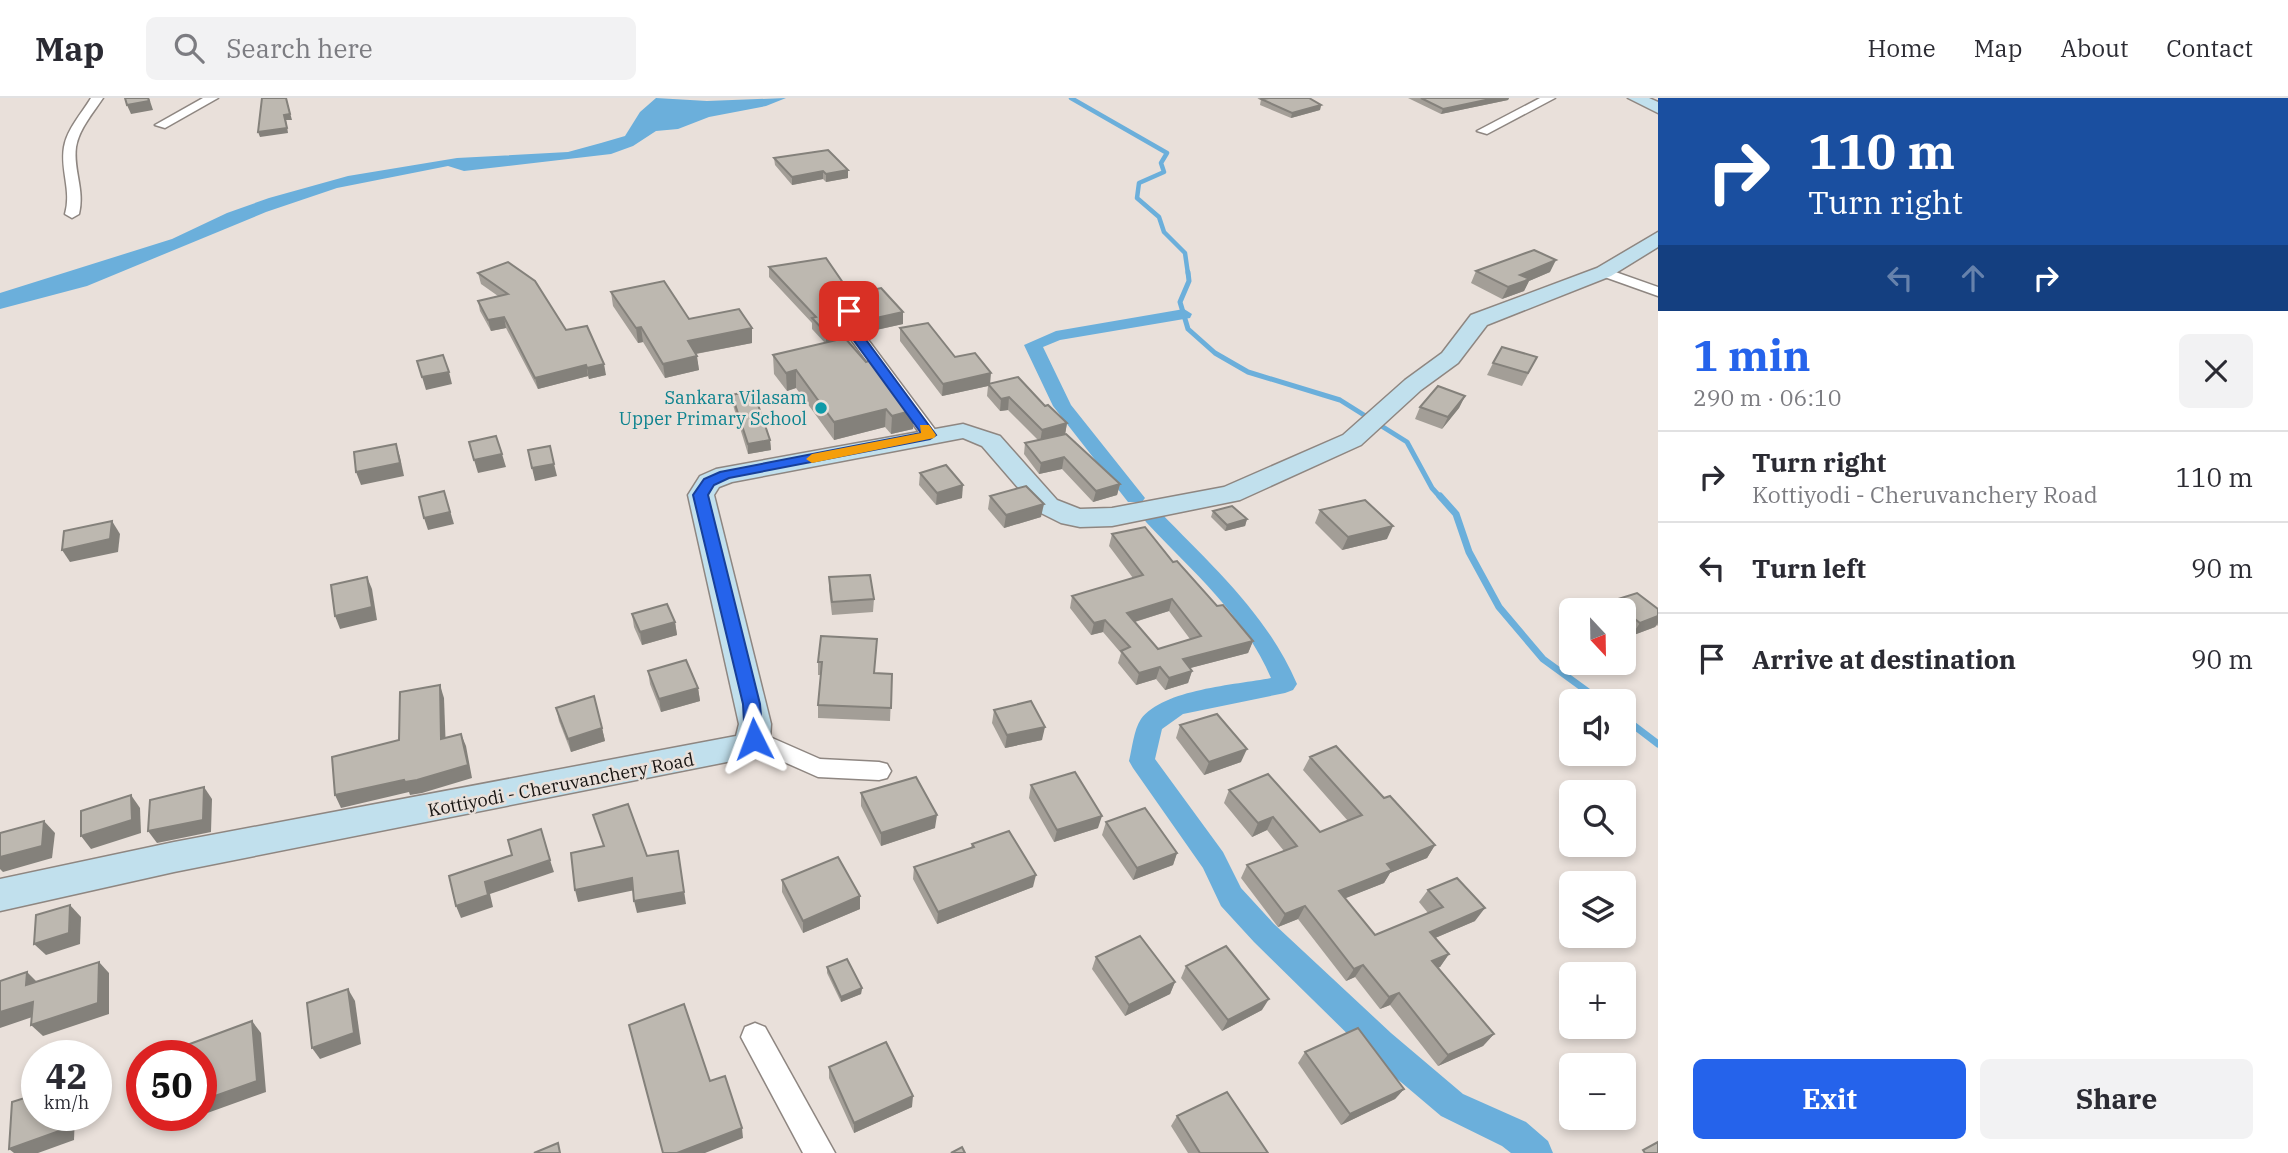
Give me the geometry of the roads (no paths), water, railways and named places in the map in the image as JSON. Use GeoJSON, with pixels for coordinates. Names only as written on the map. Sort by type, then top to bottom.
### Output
{"type":"FeatureCollection","features":[{"type":"Feature","properties":{"kind":"main road"},"geometry":{"type":"LineString","coordinates":[[1636,98],[1658,108]]}},
{"type":"Feature","properties":{"kind":"main road"},"geometry":{"type":"LineString","coordinates":[[754,739],[755,724],[749,691],[701,495],[709,482],[725,475],[963,431],[991,441],[1048,506],[1061,514],[1080,518],[1112,517],[1231,494],[1352,440],[1413,385],[1450,358],[1479,320],[1604,272],[1658,238]]}},
{"type":"Feature","properties":{"kind":"main road","name":"Kottiyodi - Cheruvanchery Road"},"geometry":{"type":"LineString","coordinates":[[0,895],[174,857],[726,753],[745,747],[754,739]]}},
{"type":"Feature","properties":{"kind":"street"},"geometry":{"type":"LineString","coordinates":[[72,214],[77,191],[69,158],[70,145],[97,98]]}},
{"type":"Feature","properties":{"kind":"street"},"geometry":{"type":"LineString","coordinates":[[161,125],[212,98]]}},
{"type":"Feature","properties":{"kind":"street"},"geometry":{"type":"LineString","coordinates":[[1483,131],[1549,98]]}},
{"type":"Feature","properties":{"kind":"street"},"geometry":{"type":"LineString","coordinates":[[1604,272],[1658,292]]}},
{"type":"Feature","properties":{"kind":"street"},"geometry":{"type":"LineString","coordinates":[[849,311],[858,338],[930,435]]}},
{"type":"Feature","properties":{"kind":"street"},"geometry":{"type":"LineString","coordinates":[[754,739],[818,768],[879,771]]}},
{"type":"Feature","properties":{"kind":"street"},"geometry":{"type":"LineString","coordinates":[[755,1037],[820,1153]]}},
{"type":"Feature","properties":{"kind":"water"},"geometry":{"type":"Polygon","coordinates":[[[656,98],[707,101],[786,98],[766,106],[709,117],[678,129],[656,131],[633,146],[611,154],[464,171],[448,166],[337,188],[266,212],[87,286],[0,309],[0,293],[172,239],[227,213],[269,198],[348,176],[457,158],[568,152],[625,136],[640,112],[656,98]]]}},
{"type":"Feature","properties":{"kind":"waterway"},"geometry":{"type":"LineString","coordinates":[[1071,98],[1167,153],[1161,163],[1164,172],[1139,183],[1137,198],[1159,217],[1164,232],[1185,253],[1188,274]]}},
{"type":"Feature","properties":{"kind":"waterway"},"geometry":{"type":"LineString","coordinates":[[1188,272],[1189,281],[1180,302],[1188,329],[1215,353],[1248,372],[1340,400],[1407,442],[1432,488],[1441,498]]}},
{"type":"Feature","properties":{"kind":"waterway"},"geometry":{"type":"LineString","coordinates":[[1135,498],[1062,406],[1033,345],[1056,336],[1184,314]]}},
{"type":"Feature","properties":{"kind":"waterway"},"geometry":{"type":"LineString","coordinates":[[1440,496],[1456,514],[1469,552],[1499,607],[1543,659],[1584,689]]}},
{"type":"Feature","properties":{"kind":"waterway"},"geometry":{"type":"LineString","coordinates":[[1153,517],[1246,616],[1262,638],[1285,684],[1176,706],[1151,724],[1142,761],[1213,860],[1231,897],[1264,933],[1380,1044],[1452,1105],[1514,1134],[1536,1153]]}},
{"type":"Feature","properties":{"kind":"waterway"},"geometry":{"type":"LineString","coordinates":[[1636,727],[1658,744]]}},
{"type":"Feature","properties":{"kind":"place","name":"Sankara Vilasam Upper Primary School"},"geometry":{"type":"Point","coordinates":[821,408]}}]}
